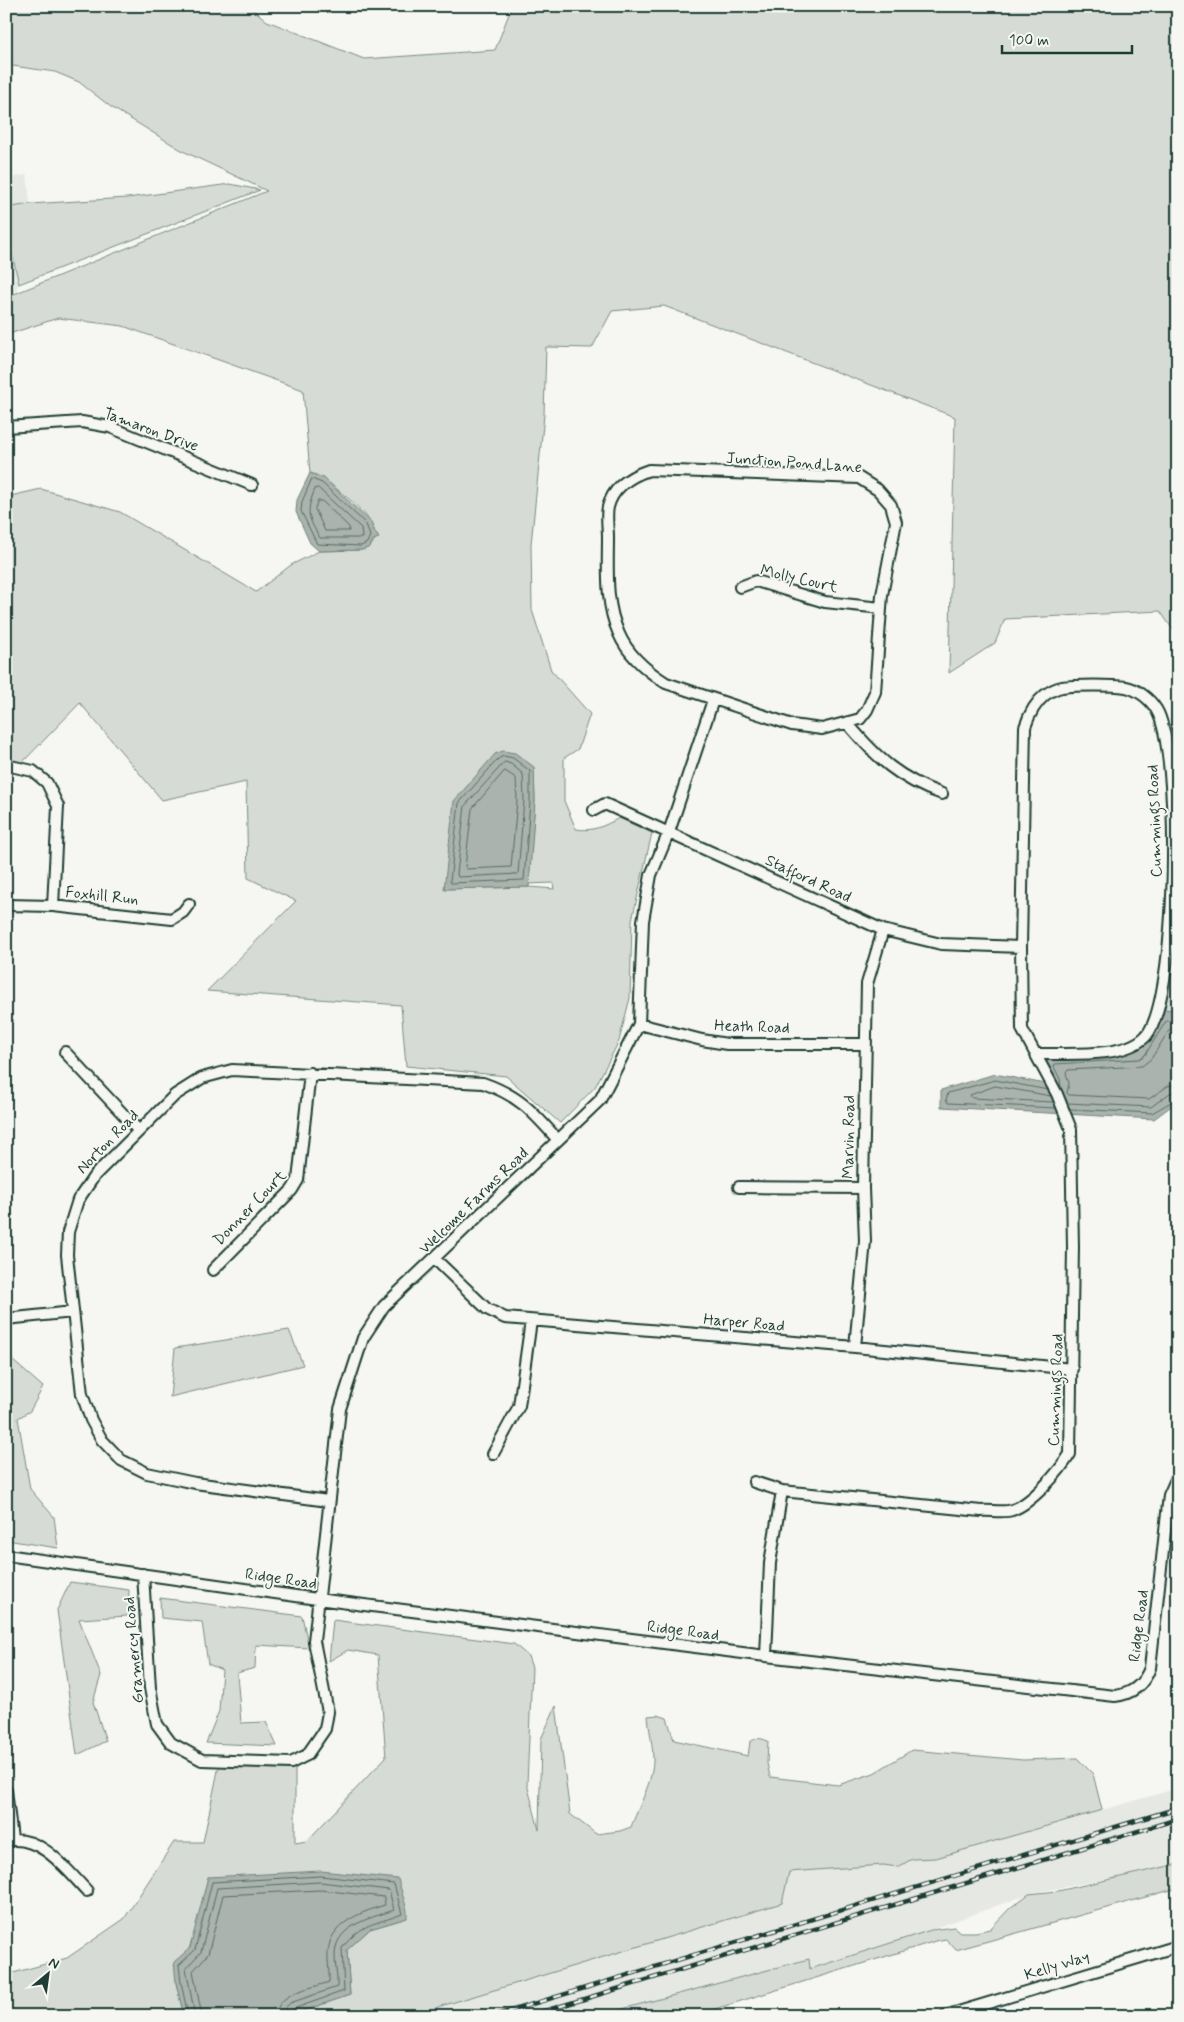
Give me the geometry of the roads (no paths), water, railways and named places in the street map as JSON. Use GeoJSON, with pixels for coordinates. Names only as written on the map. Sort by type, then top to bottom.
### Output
{"type":"FeatureCollection","features":[{"type":"Feature","properties":{"kind":"street","name":"Tamaron Drive"},"geometry":{"type":"LineString","coordinates":[[6,427],[82,422],[110,427],[252,485]]}},
{"type":"Feature","properties":{"kind":"street","name":"Junction Pond Lane"},"geometry":{"type":"LineString","coordinates":[[649,470],[859,478],[878,490],[891,505],[896,522],[881,608],[875,692],[867,710],[860,719],[848,724],[822,729],[792,725],[713,700],[666,683],[649,672],[634,656],[620,636],[611,615],[608,595],[608,507],[619,487],[633,476],[649,470]]}},
{"type":"Feature","properties":{"kind":"street","name":"Molly Court"},"geometry":{"type":"LineString","coordinates":[[740,587],[756,581],[825,602],[881,608]]}},
{"type":"Feature","properties":{"kind":"street","name":"Cummings Road"},"geometry":{"type":"LineString","coordinates":[[754,1482],[782,1491],[981,1510],[1012,1510],[1034,1495],[1061,1469],[1070,1454],[1072,1129],[1066,1113],[1022,1029],[1021,947],[1025,727],[1031,711],[1044,696],[1060,687],[1126,687],[1142,694],[1156,708],[1164,726],[1171,790],[1173,869],[1170,942],[1156,1020],[1146,1036],[1131,1046],[1116,1051],[1036,1054]]}},
{"type":"Feature","properties":{"kind":"street"},"geometry":{"type":"LineString","coordinates":[[669,832],[713,700]]}},
{"type":"Feature","properties":{"kind":"street"},"geometry":{"type":"LineString","coordinates":[[848,724],[876,756],[901,776],[942,794]]}},
{"type":"Feature","properties":{"kind":"street"},"geometry":{"type":"LineString","coordinates":[[6,765],[33,771],[47,783],[58,806],[53,906]]}},
{"type":"Feature","properties":{"kind":"street","name":"Stafford Road"},"geometry":{"type":"LineString","coordinates":[[594,810],[605,804],[882,930],[941,944],[1021,947]]}},
{"type":"Feature","properties":{"kind":"street","name":"Welcome Farms Road"},"geometry":{"type":"LineString","coordinates":[[317,1600],[340,1409],[363,1338],[384,1306],[600,1100],[639,1024],[643,920],[651,875],[669,832]]}},
{"type":"Feature","properties":{"kind":"street","name":"Foxhill Run"},"geometry":{"type":"LineString","coordinates":[[6,905],[53,906],[172,918],[183,912],[190,904]]}},
{"type":"Feature","properties":{"kind":"street","name":"Marvin Road"},"geometry":{"type":"LineString","coordinates":[[855,1347],[865,1242],[863,1188],[867,984],[882,930]]}},
{"type":"Feature","properties":{"kind":"street","name":"Heath Road"},"geometry":{"type":"LineString","coordinates":[[639,1024],[702,1040],[727,1044],[866,1044]]}},
{"type":"Feature","properties":{"kind":"street"},"geometry":{"type":"LineString","coordinates":[[65,1052],[138,1130]]}},
{"type":"Feature","properties":{"kind":"street","name":"Norton Road"},"geometry":{"type":"LineString","coordinates":[[328,1501],[195,1483],[147,1473],[121,1460],[102,1440],[91,1420],[82,1394],[67,1244],[74,1210],[90,1181],[138,1130],[183,1089],[212,1075],[243,1070],[483,1083],[506,1092],[523,1103],[558,1140]]}},
{"type":"Feature","properties":{"kind":"street","name":"Donner Court"},"geometry":{"type":"LineString","coordinates":[[213,1270],[292,1190],[298,1180],[310,1073]]}},
{"type":"Feature","properties":{"kind":"street"},"geometry":{"type":"LineString","coordinates":[[739,1187],[863,1188]]}},
{"type":"Feature","properties":{"kind":"street","name":"Harper Road"},"geometry":{"type":"LineString","coordinates":[[435,1259],[487,1309],[505,1318],[855,1347],[1072,1369]]}},
{"type":"Feature","properties":{"kind":"street"},"geometry":{"type":"LineString","coordinates":[[6,1319],[73,1312]]}},
{"type":"Feature","properties":{"kind":"street"},"geometry":{"type":"LineString","coordinates":[[493,1454],[519,1406],[531,1321]]}},
{"type":"Feature","properties":{"kind":"street","name":"Ridge Road"},"geometry":{"type":"LineString","coordinates":[[6,1555],[317,1600],[1107,1696],[1127,1693],[1143,1682],[1151,1664],[1169,1495],[1178,1476]]}},
{"type":"Feature","properties":{"kind":"street"},"geometry":{"type":"LineString","coordinates":[[766,1656],[770,1563],[782,1491]]}},
{"type":"Feature","properties":{"kind":"street","name":"Gramercy Road"},"geometry":{"type":"LineString","coordinates":[[143,1574],[150,1688],[157,1724],[171,1742],[202,1760],[291,1763],[307,1755],[316,1744],[325,1729],[328,1712],[314,1641],[317,1600]]}},
{"type":"Feature","properties":{"kind":"street"},"geometry":{"type":"LineString","coordinates":[[6,1790],[9,1840],[41,1846],[59,1860],[87,1891]]}},
{"type":"Feature","properties":{"kind":"street","name":"Kelly Way"},"geometry":{"type":"LineString","coordinates":[[945,2016],[1178,1946]]}},
{"type":"Feature","properties":{"kind":"water"},"geometry":{"type":"Polygon","coordinates":[[[310,473],[324,478],[371,522],[379,538],[373,540],[370,547],[362,550],[319,551],[310,543],[296,512],[297,500],[310,473]]]}},
{"type":"Feature","properties":{"kind":"water"},"geometry":{"type":"Polygon","coordinates":[[[503,751],[515,753],[534,767],[535,801],[529,887],[444,889],[454,801],[495,754],[503,751]]]}},
{"type":"Feature","properties":{"kind":"water"},"geometry":{"type":"Polygon","coordinates":[[[1160,1009],[1178,1010],[1178,1101],[1154,1119],[941,1107],[941,1090],[995,1074],[1050,1085],[1034,1053],[1135,1049],[1160,1009]]]}},
{"type":"Feature","properties":{"kind":"water"},"geometry":{"type":"Polygon","coordinates":[[[321,1871],[398,1879],[407,1910],[407,1918],[370,1929],[347,1950],[350,1995],[288,2016],[184,2016],[176,1983],[174,1962],[190,1948],[208,1877],[321,1871]]]}},
{"type":"Feature","properties":{"kind":"railway"},"geometry":{"type":"LineString","coordinates":[[493,2016],[1178,1808]]}},
{"type":"Feature","properties":{"kind":"railway"},"geometry":{"type":"LineString","coordinates":[[528,2016],[1178,1819]]}}]}
